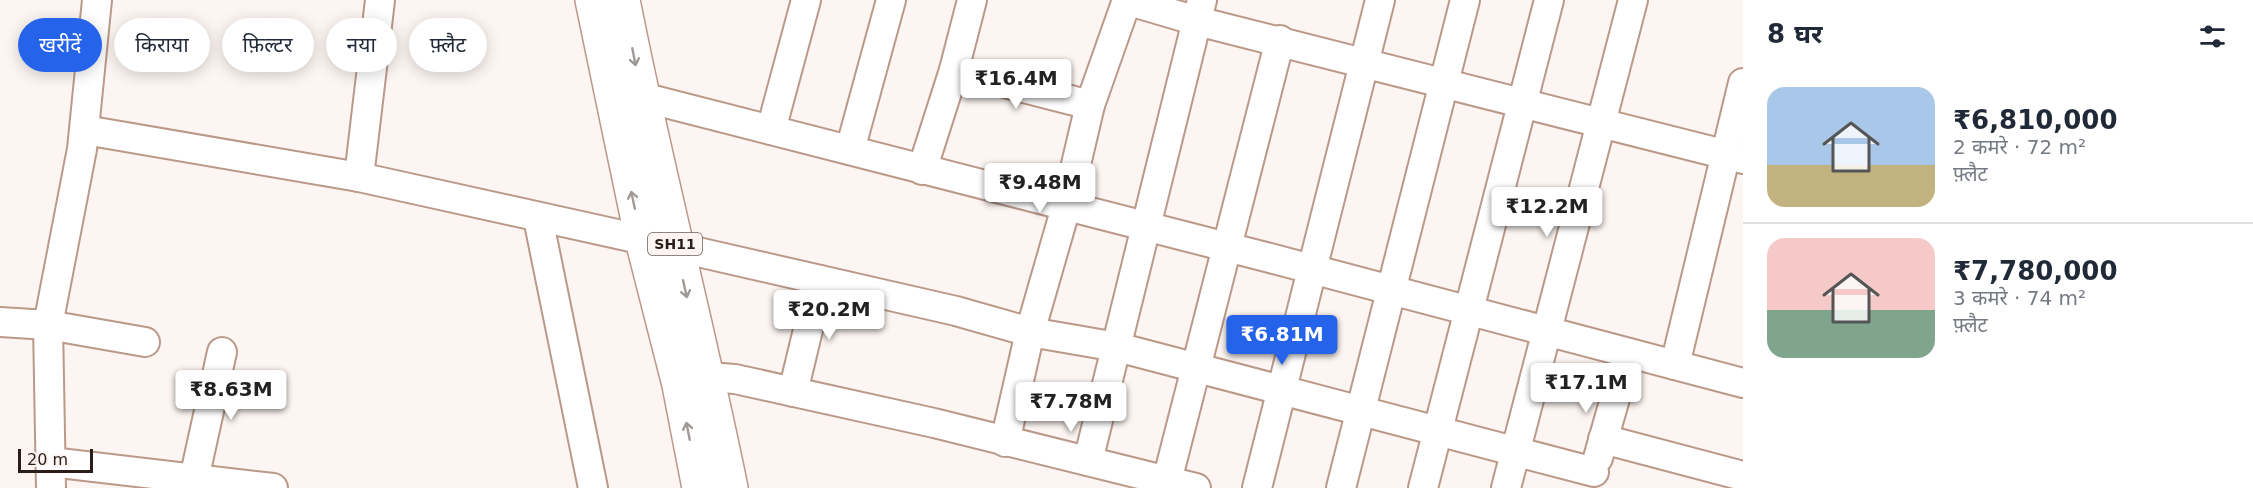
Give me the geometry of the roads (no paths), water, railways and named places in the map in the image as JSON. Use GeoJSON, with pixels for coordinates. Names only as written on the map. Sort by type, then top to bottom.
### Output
{"type":"FeatureCollection","features":[{"type":"Feature","properties":{"kind":"main road","name":"SH11"},"geometry":{"type":"LineString","coordinates":[[592,0],[642,240],[679,385],[699,488]]}},
{"type":"Feature","properties":{"kind":"main road","name":"SH11"},"geometry":{"type":"LineString","coordinates":[[623,0],[642,97],[708,377],[731,488]]}},
{"type":"Feature","properties":{"kind":"street"},"geometry":{"type":"LineString","coordinates":[[98,0],[85,130],[48,325],[51,475],[194,479],[273,488]]}},
{"type":"Feature","properties":{"kind":"street"},"geometry":{"type":"LineString","coordinates":[[359,177],[380,0]]}},
{"type":"Feature","properties":{"kind":"street"},"geometry":{"type":"LineString","coordinates":[[771,130],[806,0]]}},
{"type":"Feature","properties":{"kind":"street"},"geometry":{"type":"LineString","coordinates":[[850,150],[891,0]]}},
{"type":"Feature","properties":{"kind":"street"},"geometry":{"type":"LineString","coordinates":[[921,170],[954,70],[972,0]]}},
{"type":"Feature","properties":{"kind":"street"},"geometry":{"type":"LineString","coordinates":[[1005,442],[1030,332],[1066,207],[1090,105],[1126,0],[1200,10],[1280,40],[1734,156]]}},
{"type":"Feature","properties":{"kind":"street"},"geometry":{"type":"LineString","coordinates":[[1257,488],[1380,0]]}},
{"type":"Feature","properties":{"kind":"street"},"geometry":{"type":"LineString","coordinates":[[1341,488],[1465,0]]}},
{"type":"Feature","properties":{"kind":"street"},"geometry":{"type":"LineString","coordinates":[[1423,488],[1550,0]]}},
{"type":"Feature","properties":{"kind":"street"},"geometry":{"type":"LineString","coordinates":[[1506,488],[1633,0]]}},
{"type":"Feature","properties":{"kind":"street"},"geometry":{"type":"LineString","coordinates":[[1088,461],[1200,10]]}},
{"type":"Feature","properties":{"kind":"street"},"geometry":{"type":"LineString","coordinates":[[1167,481],[1280,40]]}},
{"type":"Feature","properties":{"kind":"street"},"geometry":{"type":"LineString","coordinates":[[954,70],[1090,105]]}},
{"type":"Feature","properties":{"kind":"street"},"geometry":{"type":"LineString","coordinates":[[1675,365],[1734,156],[1743,83]]}},
{"type":"Feature","properties":{"kind":"street"},"geometry":{"type":"LineString","coordinates":[[642,97],[1312,269],[1743,383]]}},
{"type":"Feature","properties":{"kind":"street"},"geometry":{"type":"LineString","coordinates":[[85,130],[359,177],[956,311],[1030,332],[1118,347],[1516,452],[1592,480],[1628,353]]}},
{"type":"Feature","properties":{"kind":"street"},"geometry":{"type":"LineString","coordinates":[[538,219],[593,488]]}},
{"type":"Feature","properties":{"kind":"street"},"geometry":{"type":"LineString","coordinates":[[793,392],[820,280]]}},
{"type":"Feature","properties":{"kind":"street"},"geometry":{"type":"LineString","coordinates":[[0,322],[48,325],[145,342]]}},
{"type":"Feature","properties":{"kind":"street"},"geometry":{"type":"LineString","coordinates":[[194,479],[222,352]]}},
{"type":"Feature","properties":{"kind":"street"},"geometry":{"type":"LineString","coordinates":[[708,377],[735,379],[793,392],[1196,488]]}},
{"type":"Feature","properties":{"kind":"street"},"geometry":{"type":"LineString","coordinates":[[1603,439],[1743,476]]}}]}
